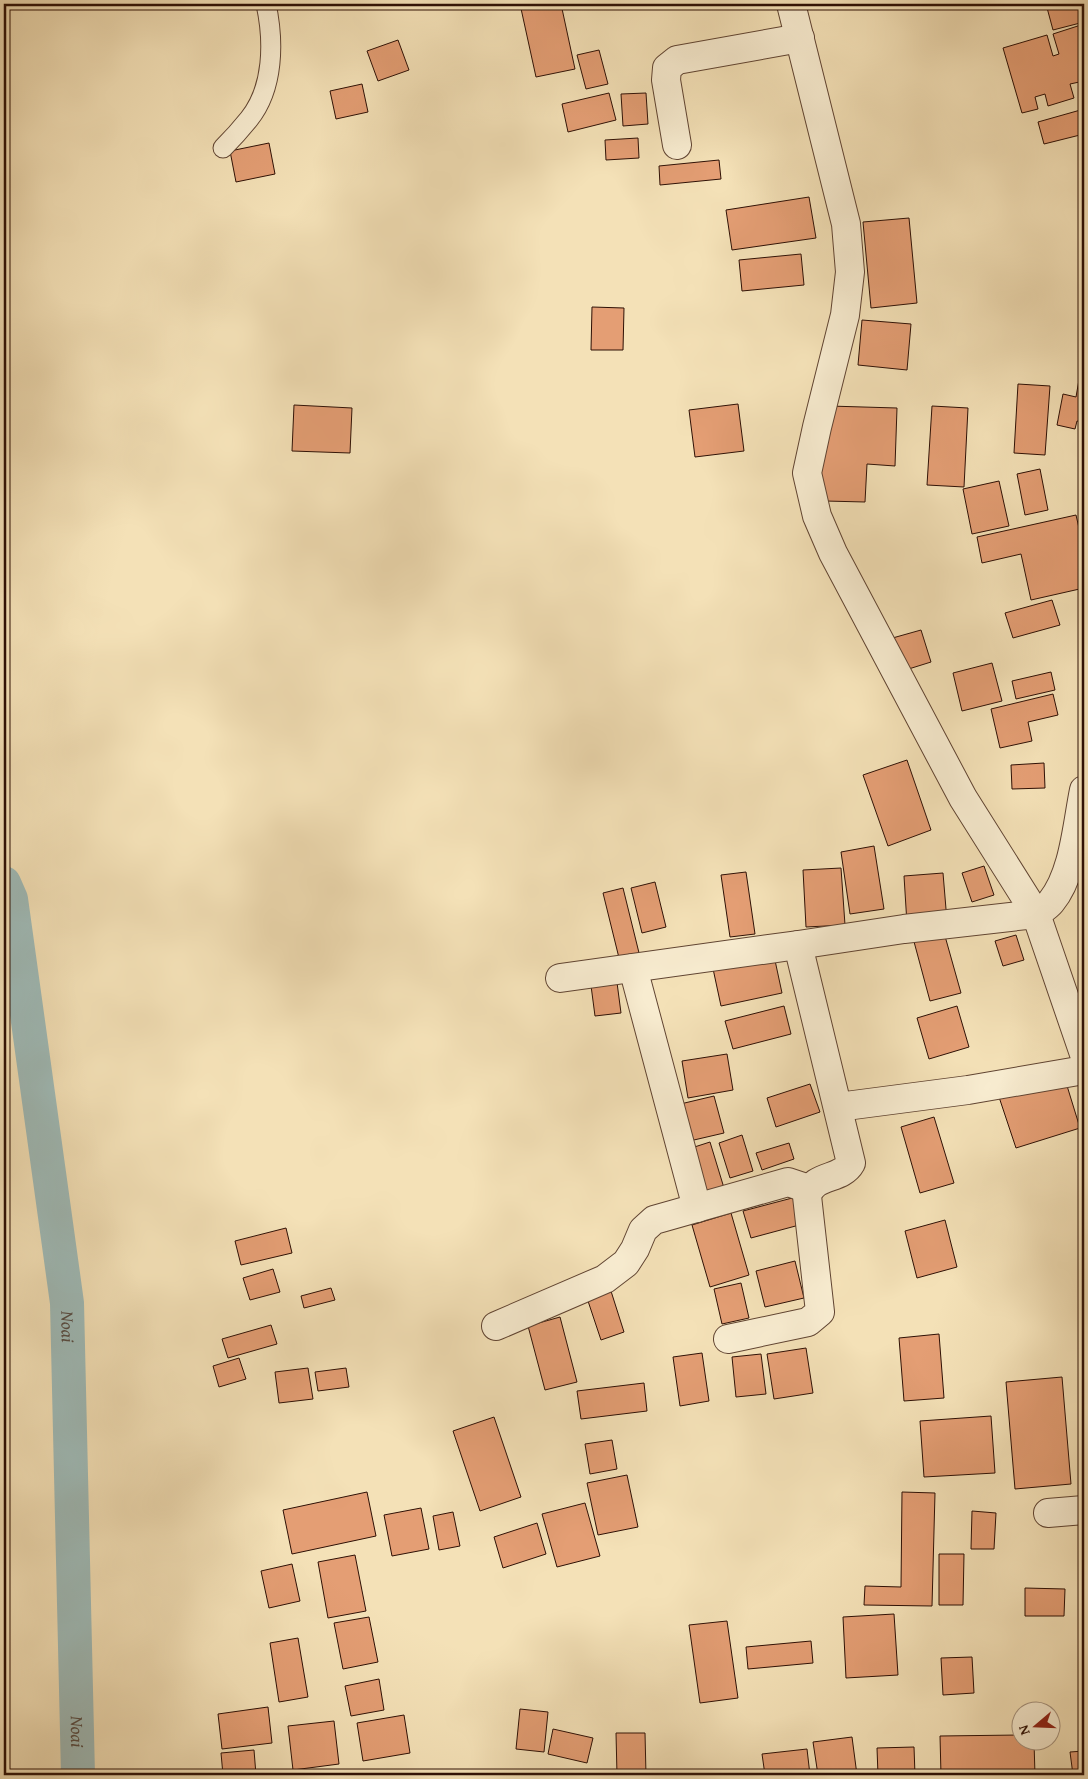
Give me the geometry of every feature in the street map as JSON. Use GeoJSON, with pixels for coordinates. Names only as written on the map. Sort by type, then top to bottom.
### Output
{"type":"FeatureCollection","features":[{"type":"Feature","properties":{"kind":"street"},"geometry":{"type":"LineString","coordinates":[[792,4],[846,224],[850,272],[846,315],[816,427],[808,474],[817,516],[833,553],[963,798],[1036,914],[1084,1054]]}},
{"type":"Feature","properties":{"kind":"street"},"geometry":{"type":"LineString","coordinates":[[676,145],[666,80],[667,68],[677,60],[800,38]]}},
{"type":"Feature","properties":{"kind":"street"},"geometry":{"type":"LineString","coordinates":[[560,978],[798,946],[904,929],[1036,914],[1050,903],[1058,891],[1069,866],[1084,790]]}},
{"type":"Feature","properties":{"kind":"street"},"geometry":{"type":"LineString","coordinates":[[728,1340],[808,1322],[820,1312],[807,1196],[809,1189],[815,1183],[848,1168],[850,1163],[798,946]]}},
{"type":"Feature","properties":{"kind":"street"},"geometry":{"type":"LineString","coordinates":[[633,968],[697,1208]]}},
{"type":"Feature","properties":{"kind":"street"},"geometry":{"type":"LineString","coordinates":[[838,1108],[968,1090],[1084,1070]]}},
{"type":"Feature","properties":{"kind":"street"},"geometry":{"type":"LineString","coordinates":[[496,1326],[605,1279],[626,1263],[635,1249],[643,1230],[654,1220],[788,1182],[809,1189]]}},
{"type":"Feature","properties":{"kind":"street"},"geometry":{"type":"LineString","coordinates":[[1048,1513],[1084,1510]]}},
{"type":"Feature","properties":{"kind":"lane"},"geometry":{"type":"LineString","coordinates":[[223,148],[250,118],[267,86],[270,54],[266,4]]}},
{"type":"Feature","properties":{"kind":"building"},"geometry":{"type":"Polygon","coordinates":[[[520,4],[561,4],[575,69],[536,77],[520,4]]]}},
{"type":"Feature","properties":{"kind":"building"},"geometry":{"type":"Polygon","coordinates":[[[1046,4],[1084,4],[1084,22],[1053,30],[1046,4]]]}},
{"type":"Feature","properties":{"kind":"building"},"geometry":{"type":"Polygon","coordinates":[[[1084,24],[1084,81],[1070,84],[1074,98],[1048,106],[1045,94],[1035,97],[1038,109],[1022,113],[1003,48],[1047,35],[1053,56],[1059,54],[1053,34],[1084,24]]]}},
{"type":"Feature","properties":{"kind":"building"},"geometry":{"type":"Polygon","coordinates":[[[398,40],[409,70],[378,81],[367,51],[398,40]]]}},
{"type":"Feature","properties":{"kind":"building"},"geometry":{"type":"Polygon","coordinates":[[[599,50],[608,84],[586,89],[577,55],[599,50]]]}},
{"type":"Feature","properties":{"kind":"building"},"geometry":{"type":"Polygon","coordinates":[[[362,84],[368,112],[336,119],[330,91],[362,84]]]}},
{"type":"Feature","properties":{"kind":"building"},"geometry":{"type":"Polygon","coordinates":[[[609,93],[616,120],[568,132],[562,104],[609,93]]]}},
{"type":"Feature","properties":{"kind":"building"},"geometry":{"type":"Polygon","coordinates":[[[646,93],[648,124],[623,126],[621,94],[646,93]]]}},
{"type":"Feature","properties":{"kind":"building"},"geometry":{"type":"Polygon","coordinates":[[[1084,109],[1084,134],[1044,144],[1038,122],[1084,109]]]}},
{"type":"Feature","properties":{"kind":"building"},"geometry":{"type":"Polygon","coordinates":[[[638,138],[639,158],[606,160],[605,140],[638,138]]]}},
{"type":"Feature","properties":{"kind":"building"},"geometry":{"type":"Polygon","coordinates":[[[269,143],[275,174],[236,182],[230,151],[269,143]]]}},
{"type":"Feature","properties":{"kind":"building"},"geometry":{"type":"Polygon","coordinates":[[[1084,151],[1084,180],[1079,152],[1084,151]]]}},
{"type":"Feature","properties":{"kind":"building"},"geometry":{"type":"Polygon","coordinates":[[[719,160],[721,179],[660,185],[659,166],[719,160]]]}},
{"type":"Feature","properties":{"kind":"building"},"geometry":{"type":"Polygon","coordinates":[[[809,197],[816,238],[732,250],[726,210],[809,197]]]}},
{"type":"Feature","properties":{"kind":"building"},"geometry":{"type":"Polygon","coordinates":[[[909,218],[917,303],[871,308],[863,222],[909,218]]]}},
{"type":"Feature","properties":{"kind":"building"},"geometry":{"type":"Polygon","coordinates":[[[801,254],[804,285],[742,291],[739,260],[801,254]]]}},
{"type":"Feature","properties":{"kind":"building"},"geometry":{"type":"Polygon","coordinates":[[[592,307],[624,308],[623,350],[591,350],[592,307]]]}},
{"type":"Feature","properties":{"kind":"building"},"geometry":{"type":"Polygon","coordinates":[[[862,320],[911,324],[907,370],[858,365],[862,320]]]}},
{"type":"Feature","properties":{"kind":"building"},"geometry":{"type":"Polygon","coordinates":[[[1080,374],[1084,375],[1084,422],[1077,421],[1075,429],[1057,425],[1063,394],[1076,397],[1080,374]]]}},
{"type":"Feature","properties":{"kind":"building"},"geometry":{"type":"Polygon","coordinates":[[[1018,384],[1050,386],[1045,455],[1014,453],[1018,384]]]}},
{"type":"Feature","properties":{"kind":"building"},"geometry":{"type":"Polygon","coordinates":[[[738,404],[744,451],[695,457],[689,410],[738,404]]]}},
{"type":"Feature","properties":{"kind":"building"},"geometry":{"type":"Polygon","coordinates":[[[294,405],[352,408],[350,453],[292,451],[294,405]]]}},
{"type":"Feature","properties":{"kind":"building"},"geometry":{"type":"Polygon","coordinates":[[[829,406],[897,408],[895,466],[867,464],[865,502],[825,501],[813,456],[829,406]]]}},
{"type":"Feature","properties":{"kind":"building"},"geometry":{"type":"Polygon","coordinates":[[[932,406],[968,408],[964,487],[927,485],[932,406]]]}},
{"type":"Feature","properties":{"kind":"building"},"geometry":{"type":"Polygon","coordinates":[[[1040,469],[1048,510],[1025,515],[1017,474],[1040,469]]]}},
{"type":"Feature","properties":{"kind":"building"},"geometry":{"type":"Polygon","coordinates":[[[999,481],[1009,526],[972,534],[963,489],[999,481]]]}},
{"type":"Feature","properties":{"kind":"building"},"geometry":{"type":"Polygon","coordinates":[[[1076,515],[1084,550],[1084,588],[1031,600],[1021,554],[982,563],[977,537],[1076,515]]]}},
{"type":"Feature","properties":{"kind":"building"},"geometry":{"type":"Polygon","coordinates":[[[1052,600],[1060,625],[1013,638],[1005,613],[1052,600]]]}},
{"type":"Feature","properties":{"kind":"building"},"geometry":{"type":"Polygon","coordinates":[[[921,630],[931,662],[899,672],[889,639],[921,630]]]}},
{"type":"Feature","properties":{"kind":"building"},"geometry":{"type":"Polygon","coordinates":[[[992,663],[1002,701],[962,711],[953,673],[992,663]]]}},
{"type":"Feature","properties":{"kind":"building"},"geometry":{"type":"Polygon","coordinates":[[[1051,672],[1055,690],[1016,699],[1012,681],[1051,672]]]}},
{"type":"Feature","properties":{"kind":"building"},"geometry":{"type":"Polygon","coordinates":[[[1053,694],[1058,715],[1028,722],[1032,741],[1000,748],[991,709],[1053,694]]]}},
{"type":"Feature","properties":{"kind":"building"},"geometry":{"type":"Polygon","coordinates":[[[907,760],[931,830],[888,846],[863,775],[907,760]]]}},
{"type":"Feature","properties":{"kind":"building"},"geometry":{"type":"Polygon","coordinates":[[[1044,763],[1045,788],[1012,789],[1011,765],[1044,763]]]}},
{"type":"Feature","properties":{"kind":"building"},"geometry":{"type":"Polygon","coordinates":[[[874,846],[884,909],[850,914],[841,852],[874,846]]]}},
{"type":"Feature","properties":{"kind":"building"},"geometry":{"type":"Polygon","coordinates":[[[984,866],[994,895],[972,902],[962,873],[984,866]]]}},
{"type":"Feature","properties":{"kind":"building"},"geometry":{"type":"Polygon","coordinates":[[[841,868],[845,925],[806,927],[803,870],[841,868]]]}},
{"type":"Feature","properties":{"kind":"building"},"geometry":{"type":"Polygon","coordinates":[[[746,872],[755,934],[730,937],[721,875],[746,872]]]}},
{"type":"Feature","properties":{"kind":"building"},"geometry":{"type":"Polygon","coordinates":[[[943,873],[947,921],[907,924],[904,876],[943,873]]]}},
{"type":"Feature","properties":{"kind":"building"},"geometry":{"type":"Polygon","coordinates":[[[655,882],[666,927],[642,933],[631,888],[655,882]]]}},
{"type":"Feature","properties":{"kind":"building"},"geometry":{"type":"Polygon","coordinates":[[[623,888],[641,961],[621,966],[603,893],[623,888]]]}},
{"type":"Feature","properties":{"kind":"building"},"geometry":{"type":"Polygon","coordinates":[[[943,929],[961,993],[930,1001],[913,938],[943,929]]]}},
{"type":"Feature","properties":{"kind":"building"},"geometry":{"type":"Polygon","coordinates":[[[1016,935],[1024,960],[1003,966],[995,941],[1016,935]]]}},
{"type":"Feature","properties":{"kind":"building"},"geometry":{"type":"Polygon","coordinates":[[[773,951],[782,993],[721,1006],[712,964],[773,951]]]}},
{"type":"Feature","properties":{"kind":"building"},"geometry":{"type":"Polygon","coordinates":[[[616,975],[621,1013],[595,1016],[590,978],[616,975]]]}},
{"type":"Feature","properties":{"kind":"building"},"geometry":{"type":"Polygon","coordinates":[[[784,1006],[791,1034],[733,1049],[725,1021],[784,1006]]]}},
{"type":"Feature","properties":{"kind":"building"},"geometry":{"type":"Polygon","coordinates":[[[957,1006],[969,1047],[929,1059],[917,1018],[957,1006]]]}},
{"type":"Feature","properties":{"kind":"building"},"geometry":{"type":"Polygon","coordinates":[[[727,1054],[733,1090],[688,1098],[682,1061],[727,1054]]]}},
{"type":"Feature","properties":{"kind":"building"},"geometry":{"type":"Polygon","coordinates":[[[1064,1076],[1080,1128],[1016,1148],[999,1097],[1064,1076]]]}},
{"type":"Feature","properties":{"kind":"building"},"geometry":{"type":"Polygon","coordinates":[[[810,1084],[820,1112],[776,1127],[767,1098],[810,1084]]]}},
{"type":"Feature","properties":{"kind":"building"},"geometry":{"type":"Polygon","coordinates":[[[714,1096],[724,1133],[681,1143],[672,1106],[714,1096]]]}},
{"type":"Feature","properties":{"kind":"building"},"geometry":{"type":"Polygon","coordinates":[[[934,1117],[954,1183],[920,1193],[901,1127],[934,1117]]]}},
{"type":"Feature","properties":{"kind":"building"},"geometry":{"type":"Polygon","coordinates":[[[742,1135],[753,1171],[730,1178],[719,1143],[742,1135]]]}},
{"type":"Feature","properties":{"kind":"building"},"geometry":{"type":"Polygon","coordinates":[[[710,1142],[724,1188],[696,1197],[682,1151],[710,1142]]]}},
{"type":"Feature","properties":{"kind":"building"},"geometry":{"type":"Polygon","coordinates":[[[789,1143],[794,1159],[762,1170],[756,1153],[789,1143]]]}},
{"type":"Feature","properties":{"kind":"building"},"geometry":{"type":"Polygon","coordinates":[[[796,1197],[803,1224],[751,1238],[743,1211],[796,1197]]]}},
{"type":"Feature","properties":{"kind":"building"},"geometry":{"type":"Polygon","coordinates":[[[731,1213],[749,1275],[710,1287],[692,1225],[731,1213]]]}},
{"type":"Feature","properties":{"kind":"building"},"geometry":{"type":"Polygon","coordinates":[[[945,1220],[957,1267],[917,1278],[905,1231],[945,1220]]]}},
{"type":"Feature","properties":{"kind":"building"},"geometry":{"type":"Polygon","coordinates":[[[286,1228],[292,1253],[241,1265],[235,1241],[286,1228]]]}},
{"type":"Feature","properties":{"kind":"building"},"geometry":{"type":"Polygon","coordinates":[[[795,1261],[804,1298],[765,1307],[756,1271],[795,1261]]]}},
{"type":"Feature","properties":{"kind":"building"},"geometry":{"type":"Polygon","coordinates":[[[273,1269],[280,1292],[250,1300],[243,1278],[273,1269]]]}},
{"type":"Feature","properties":{"kind":"building"},"geometry":{"type":"Polygon","coordinates":[[[741,1283],[749,1318],[722,1324],[714,1289],[741,1283]]]}},
{"type":"Feature","properties":{"kind":"building"},"geometry":{"type":"Polygon","coordinates":[[[331,1288],[335,1300],[304,1308],[301,1296],[331,1288]]]}},
{"type":"Feature","properties":{"kind":"building"},"geometry":{"type":"Polygon","coordinates":[[[610,1288],[624,1332],[601,1340],[586,1295],[610,1288]]]}},
{"type":"Feature","properties":{"kind":"building"},"geometry":{"type":"Polygon","coordinates":[[[560,1317],[577,1382],[545,1390],[528,1326],[560,1317]]]}},
{"type":"Feature","properties":{"kind":"building"},"geometry":{"type":"Polygon","coordinates":[[[271,1325],[277,1344],[228,1358],[222,1339],[271,1325]]]}},
{"type":"Feature","properties":{"kind":"building"},"geometry":{"type":"Polygon","coordinates":[[[939,1334],[944,1398],[904,1401],[899,1338],[939,1334]]]}},
{"type":"Feature","properties":{"kind":"building"},"geometry":{"type":"Polygon","coordinates":[[[806,1348],[813,1393],[774,1399],[767,1354],[806,1348]]]}},
{"type":"Feature","properties":{"kind":"building"},"geometry":{"type":"Polygon","coordinates":[[[702,1353],[709,1401],[680,1406],[673,1357],[702,1353]]]}},
{"type":"Feature","properties":{"kind":"building"},"geometry":{"type":"Polygon","coordinates":[[[761,1354],[766,1394],[736,1397],[732,1357],[761,1354]]]}},
{"type":"Feature","properties":{"kind":"building"},"geometry":{"type":"Polygon","coordinates":[[[239,1358],[246,1379],[219,1387],[213,1366],[239,1358]]]}},
{"type":"Feature","properties":{"kind":"building"},"geometry":{"type":"Polygon","coordinates":[[[308,1368],[313,1399],[279,1403],[275,1372],[308,1368]]]}},
{"type":"Feature","properties":{"kind":"building"},"geometry":{"type":"Polygon","coordinates":[[[346,1368],[349,1387],[318,1391],[315,1372],[346,1368]]]}},
{"type":"Feature","properties":{"kind":"building"},"geometry":{"type":"Polygon","coordinates":[[[1062,1377],[1071,1484],[1015,1489],[1006,1382],[1062,1377]]]}},
{"type":"Feature","properties":{"kind":"building"},"geometry":{"type":"Polygon","coordinates":[[[644,1383],[647,1411],[581,1419],[577,1391],[644,1383]]]}},
{"type":"Feature","properties":{"kind":"building"},"geometry":{"type":"Polygon","coordinates":[[[991,1416],[995,1473],[924,1477],[920,1421],[991,1416]]]}},
{"type":"Feature","properties":{"kind":"building"},"geometry":{"type":"Polygon","coordinates":[[[494,1417],[521,1497],[480,1511],[453,1431],[494,1417]]]}},
{"type":"Feature","properties":{"kind":"building"},"geometry":{"type":"Polygon","coordinates":[[[612,1440],[617,1469],[590,1474],[585,1444],[612,1440]]]}},
{"type":"Feature","properties":{"kind":"building"},"geometry":{"type":"Polygon","coordinates":[[[627,1475],[638,1527],[598,1535],[587,1483],[627,1475]]]}},
{"type":"Feature","properties":{"kind":"building"},"geometry":{"type":"Polygon","coordinates":[[[367,1492],[376,1536],[292,1554],[283,1510],[367,1492]]]}},
{"type":"Feature","properties":{"kind":"building"},"geometry":{"type":"Polygon","coordinates":[[[902,1492],[935,1493],[932,1606],[864,1605],[865,1586],[901,1587],[902,1492]]]}},
{"type":"Feature","properties":{"kind":"building"},"geometry":{"type":"Polygon","coordinates":[[[585,1503],[600,1556],[557,1567],[542,1514],[585,1503]]]}},
{"type":"Feature","properties":{"kind":"building"},"geometry":{"type":"Polygon","coordinates":[[[421,1508],[429,1549],[392,1556],[384,1515],[421,1508]]]}},
{"type":"Feature","properties":{"kind":"building"},"geometry":{"type":"Polygon","coordinates":[[[972,1511],[996,1513],[994,1549],[971,1549],[972,1511]]]}},
{"type":"Feature","properties":{"kind":"building"},"geometry":{"type":"Polygon","coordinates":[[[453,1512],[460,1546],[439,1550],[433,1516],[453,1512]]]}},
{"type":"Feature","properties":{"kind":"building"},"geometry":{"type":"Polygon","coordinates":[[[537,1523],[546,1554],[503,1568],[494,1537],[537,1523]]]}},
{"type":"Feature","properties":{"kind":"building"},"geometry":{"type":"Polygon","coordinates":[[[939,1554],[964,1554],[963,1605],[939,1605],[939,1554]]]}},
{"type":"Feature","properties":{"kind":"building"},"geometry":{"type":"Polygon","coordinates":[[[355,1555],[366,1611],[328,1618],[318,1562],[355,1555]]]}},
{"type":"Feature","properties":{"kind":"building"},"geometry":{"type":"Polygon","coordinates":[[[292,1564],[300,1601],[269,1608],[261,1571],[292,1564]]]}},
{"type":"Feature","properties":{"kind":"building"},"geometry":{"type":"Polygon","coordinates":[[[1025,1588],[1065,1589],[1064,1616],[1025,1616],[1025,1588]]]}},
{"type":"Feature","properties":{"kind":"building"},"geometry":{"type":"Polygon","coordinates":[[[894,1614],[898,1675],[846,1678],[843,1617],[894,1614]]]}},
{"type":"Feature","properties":{"kind":"building"},"geometry":{"type":"Polygon","coordinates":[[[369,1617],[378,1662],[343,1669],[334,1623],[369,1617]]]}},
{"type":"Feature","properties":{"kind":"building"},"geometry":{"type":"Polygon","coordinates":[[[727,1621],[738,1698],[700,1703],[689,1625],[727,1621]]]}},
{"type":"Feature","properties":{"kind":"building"},"geometry":{"type":"Polygon","coordinates":[[[298,1638],[308,1697],[279,1702],[270,1643],[298,1638]]]}},
{"type":"Feature","properties":{"kind":"building"},"geometry":{"type":"Polygon","coordinates":[[[811,1641],[813,1663],[748,1669],[746,1647],[811,1641]]]}},
{"type":"Feature","properties":{"kind":"building"},"geometry":{"type":"Polygon","coordinates":[[[972,1657],[974,1693],[943,1695],[941,1658],[972,1657]]]}},
{"type":"Feature","properties":{"kind":"building"},"geometry":{"type":"Polygon","coordinates":[[[379,1679],[384,1710],[351,1716],[345,1686],[379,1679]]]}},
{"type":"Feature","properties":{"kind":"building"},"geometry":{"type":"Polygon","coordinates":[[[268,1707],[272,1743],[222,1749],[218,1714],[268,1707]]]}},
{"type":"Feature","properties":{"kind":"building"},"geometry":{"type":"Polygon","coordinates":[[[520,1709],[548,1712],[544,1752],[516,1749],[520,1709]]]}},
{"type":"Feature","properties":{"kind":"building"},"geometry":{"type":"Polygon","coordinates":[[[404,1715],[410,1753],[363,1761],[357,1723],[404,1715]]]}},
{"type":"Feature","properties":{"kind":"building"},"geometry":{"type":"Polygon","coordinates":[[[334,1721],[339,1764],[293,1770],[288,1726],[334,1721]]]}},
{"type":"Feature","properties":{"kind":"building"},"geometry":{"type":"Polygon","coordinates":[[[553,1729],[593,1738],[587,1763],[548,1754],[553,1729]]]}},
{"type":"Feature","properties":{"kind":"building"},"geometry":{"type":"Polygon","coordinates":[[[616,1733],[645,1733],[646,1775],[617,1775],[616,1733]]]}},
{"type":"Feature","properties":{"kind":"building"},"geometry":{"type":"Polygon","coordinates":[[[1010,1735],[1010,1752],[1034,1752],[1035,1775],[941,1775],[940,1736],[1010,1735]]]}},
{"type":"Feature","properties":{"kind":"building"},"geometry":{"type":"Polygon","coordinates":[[[852,1737],[857,1775],[818,1775],[813,1742],[852,1737]]]}},
{"type":"Feature","properties":{"kind":"building"},"geometry":{"type":"Polygon","coordinates":[[[914,1747],[915,1775],[878,1775],[877,1748],[914,1747]]]}},
{"type":"Feature","properties":{"kind":"building"},"geometry":{"type":"Polygon","coordinates":[[[807,1749],[810,1775],[765,1775],[762,1754],[807,1749]]]}},
{"type":"Feature","properties":{"kind":"building"},"geometry":{"type":"Polygon","coordinates":[[[254,1750],[256,1775],[223,1775],[221,1753],[254,1750]]]}},
{"type":"Feature","properties":{"kind":"building"},"geometry":{"type":"Polygon","coordinates":[[[1084,1751],[1084,1775],[1073,1775],[1070,1752],[1084,1751]]]}},
{"type":"Feature","properties":{"kind":"waterway","name":"Noai"},"geometry":{"type":"LineString","coordinates":[[4,883],[11,899],[67,1303],[78,1775]]}}]}
